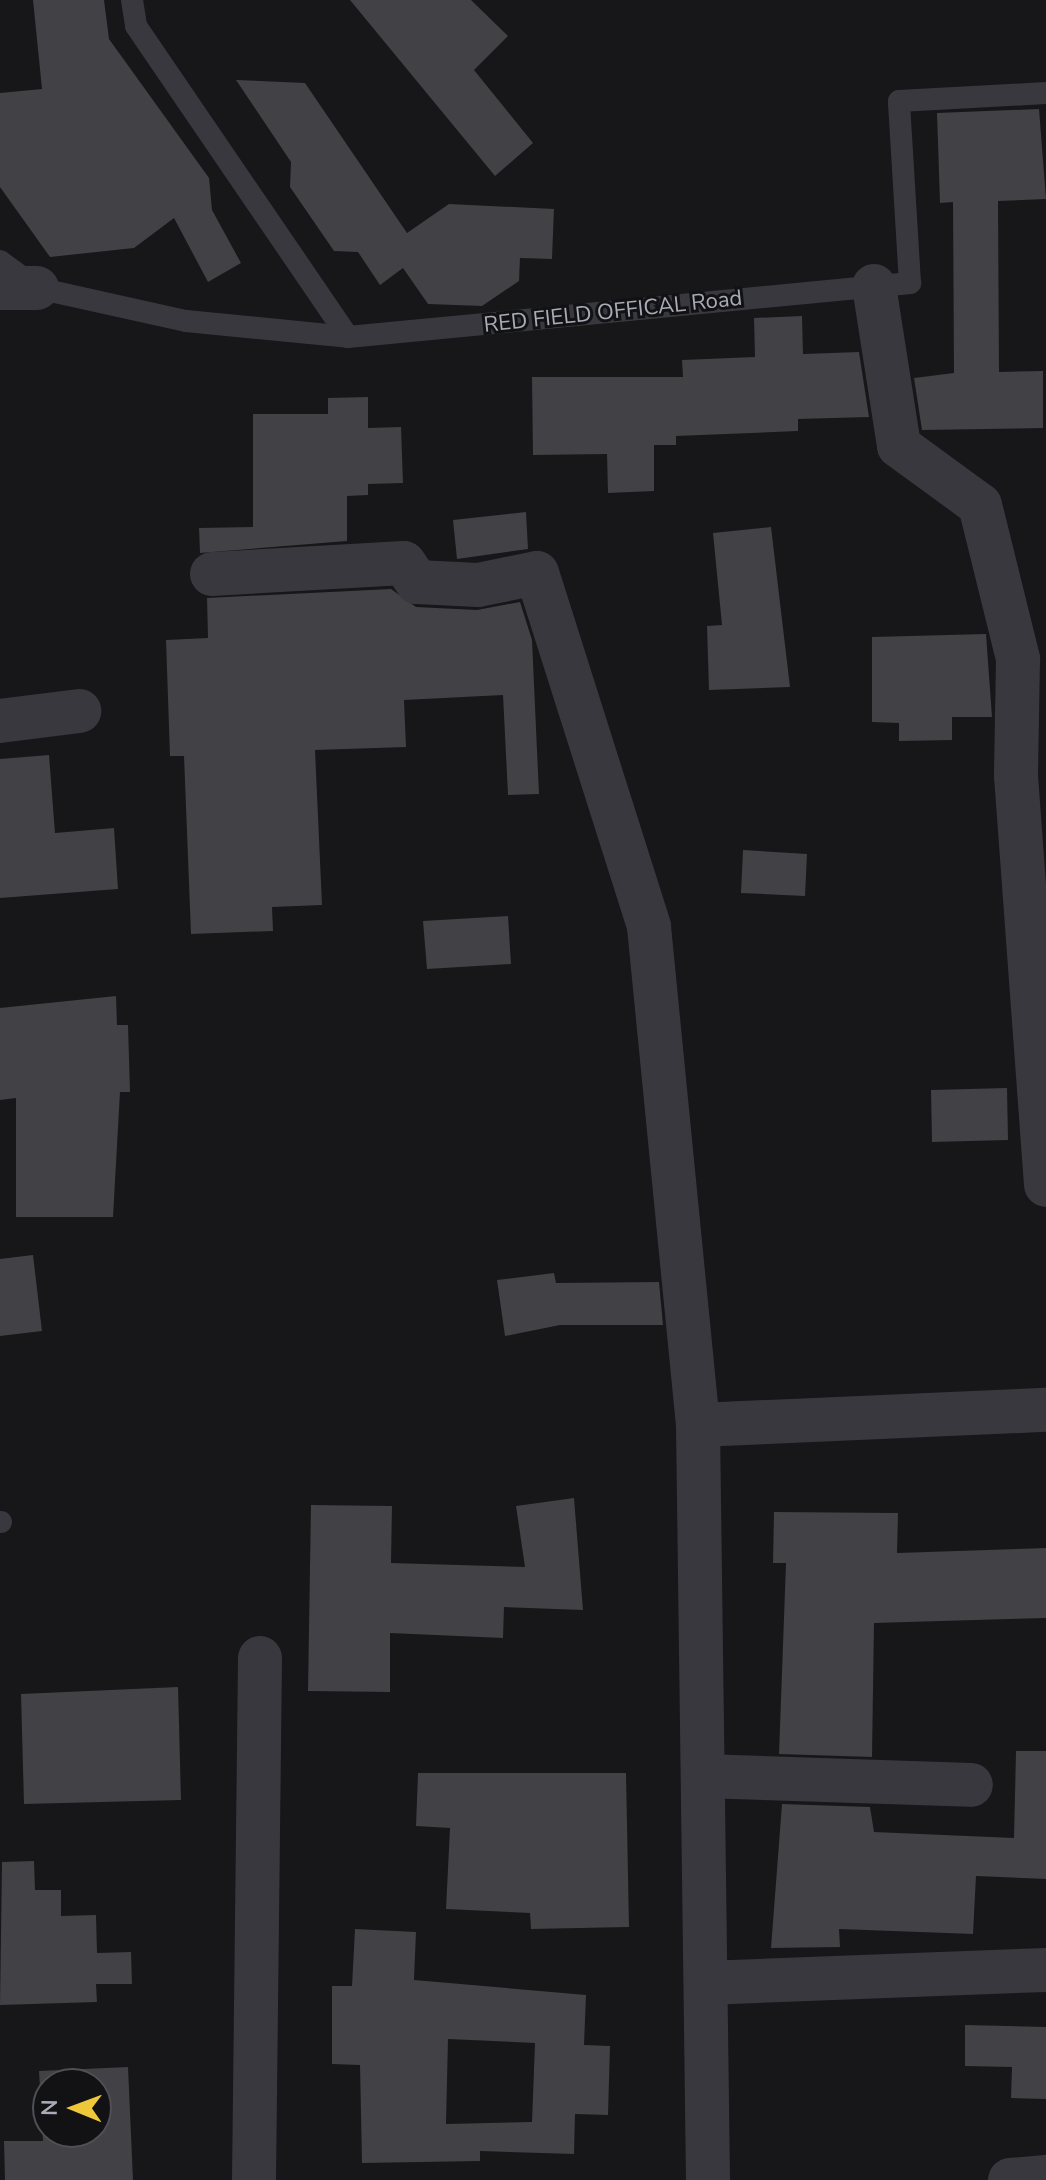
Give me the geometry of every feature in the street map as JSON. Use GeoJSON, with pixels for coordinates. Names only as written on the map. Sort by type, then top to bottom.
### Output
{"type":"FeatureCollection","features":[{"type":"Feature","properties":{"kind":"street"},"geometry":{"type":"LineString","coordinates":[[874,286],[899,446],[980,505],[1018,659],[1016,776],[1046,1185]]}},
{"type":"Feature","properties":{"kind":"street"},"geometry":{"type":"LineString","coordinates":[[212,574],[404,563],[417,582],[478,585],[537,573],[649,927],[698,1425],[708,2180]]}},
{"type":"Feature","properties":{"kind":"street"},"geometry":{"type":"LineString","coordinates":[[0,721],[79,711]]}},
{"type":"Feature","properties":{"kind":"street"},"geometry":{"type":"LineString","coordinates":[[698,1425],[1046,1410]]}},
{"type":"Feature","properties":{"kind":"street"},"geometry":{"type":"LineString","coordinates":[[254,2180],[260,1658]]}},
{"type":"Feature","properties":{"kind":"street"},"geometry":{"type":"LineString","coordinates":[[703,1776],[971,1785]]}},
{"type":"Feature","properties":{"kind":"street"},"geometry":{"type":"LineString","coordinates":[[706,1983],[1046,1970]]}},
{"type":"Feature","properties":{"kind":"street"},"geometry":{"type":"LineString","coordinates":[[1010,2180],[1046,2177]]}},
{"type":"Feature","properties":{"kind":"lane"},"geometry":{"type":"LineString","coordinates":[[132,0],[136,26],[348,337]]}},
{"type":"Feature","properties":{"kind":"lane","name":"RED FIELD OFFICAL Road"},"geometry":{"type":"LineString","coordinates":[[0,261],[18,288],[186,321],[348,337],[910,283],[899,101],[1046,93]]}},
{"type":"Feature","properties":{"kind":"building"},"geometry":{"type":"Polygon","coordinates":[[[33,0],[104,0],[109,39],[209,178],[212,210],[241,263],[208,282],[174,218],[134,248],[50,257],[0,187],[0,93],[42,89],[33,0]]]}},
{"type":"Feature","properties":{"kind":"building"},"geometry":{"type":"Polygon","coordinates":[[[350,0],[471,0],[508,36],[474,70],[533,143],[495,176],[350,0]]]}},
{"type":"Feature","properties":{"kind":"building"},"geometry":{"type":"Polygon","coordinates":[[[236,80],[305,83],[407,233],[449,204],[554,209],[552,259],[520,258],[519,281],[482,306],[428,304],[403,268],[380,285],[358,252],[334,251],[290,187],[291,162],[236,80]]]}},
{"type":"Feature","properties":{"kind":"building"},"geometry":{"type":"Polygon","coordinates":[[[1039,109],[1046,199],[998,201],[999,372],[1043,371],[1043,428],[922,430],[914,378],[954,373],[953,202],[940,203],[937,113],[1039,109]]]}},
{"type":"Feature","properties":{"kind":"building"},"geometry":{"type":"Polygon","coordinates":[[[802,316],[803,354],[859,352],[869,417],[798,419],[798,431],[676,436],[676,445],[654,445],[654,491],[608,493],[607,454],[533,455],[532,377],[683,377],[682,360],[755,357],[754,318],[802,316]]]}},
{"type":"Feature","properties":{"kind":"building"},"geometry":{"type":"Polygon","coordinates":[[[368,397],[368,428],[401,427],[403,483],[368,484],[368,495],[347,496],[347,541],[200,553],[199,528],[253,527],[253,414],[328,414],[328,398],[368,397]]]}},
{"type":"Feature","properties":{"kind":"building"},"geometry":{"type":"Polygon","coordinates":[[[526,512],[528,549],[457,559],[453,520],[526,512]]]}},
{"type":"Feature","properties":{"kind":"building"},"geometry":{"type":"Polygon","coordinates":[[[771,527],[790,687],[709,690],[707,626],[722,625],[713,533],[771,527]]]}},
{"type":"Feature","properties":{"kind":"building"},"geometry":{"type":"Polygon","coordinates":[[[391,589],[416,607],[477,610],[520,602],[532,640],[539,794],[508,795],[503,695],[404,700],[406,747],[315,750],[322,905],[272,907],[273,931],[191,934],[184,756],[170,756],[166,640],[208,638],[207,598],[391,589]]]}},
{"type":"Feature","properties":{"kind":"building"},"geometry":{"type":"Polygon","coordinates":[[[986,634],[992,717],[952,717],[952,740],[899,741],[899,723],[872,722],[872,637],[986,634]]]}},
{"type":"Feature","properties":{"kind":"building"},"geometry":{"type":"Polygon","coordinates":[[[49,755],[55,833],[114,828],[118,889],[0,898],[0,759],[49,755]]]}},
{"type":"Feature","properties":{"kind":"building"},"geometry":{"type":"Polygon","coordinates":[[[743,850],[807,854],[805,896],[741,893],[743,850]]]}},
{"type":"Feature","properties":{"kind":"building"},"geometry":{"type":"Polygon","coordinates":[[[508,916],[511,964],[427,969],[423,921],[508,916]]]}},
{"type":"Feature","properties":{"kind":"building"},"geometry":{"type":"Polygon","coordinates":[[[116,996],[117,1025],[128,1025],[130,1092],[120,1092],[113,1217],[16,1217],[16,1098],[0,1100],[0,1008],[116,996]]]}},
{"type":"Feature","properties":{"kind":"building"},"geometry":{"type":"Polygon","coordinates":[[[1007,1088],[1008,1140],[932,1142],[931,1090],[1007,1088]]]}},
{"type":"Feature","properties":{"kind":"building"},"geometry":{"type":"Polygon","coordinates":[[[33,1255],[42,1331],[0,1336],[0,1259],[33,1255]]]}},
{"type":"Feature","properties":{"kind":"building"},"geometry":{"type":"Polygon","coordinates":[[[554,1273],[556,1283],[659,1282],[663,1325],[560,1325],[505,1336],[497,1280],[554,1273]]]}},
{"type":"Feature","properties":{"kind":"building"},"geometry":{"type":"Polygon","coordinates":[[[574,1498],[583,1610],[504,1607],[503,1638],[390,1633],[390,1692],[308,1691],[311,1505],[392,1506],[391,1563],[525,1567],[516,1506],[574,1498]]]}},
{"type":"Feature","properties":{"kind":"building"},"geometry":{"type":"Polygon","coordinates":[[[774,1512],[898,1513],[897,1553],[1046,1548],[1046,1618],[874,1623],[872,1757],[779,1754],[786,1563],[773,1563],[774,1512]]]}},
{"type":"Feature","properties":{"kind":"building"},"geometry":{"type":"Polygon","coordinates":[[[178,1687],[181,1800],[24,1804],[21,1694],[178,1687]]]}},
{"type":"Feature","properties":{"kind":"building"},"geometry":{"type":"Polygon","coordinates":[[[1016,1751],[1046,1751],[1046,1879],[976,1876],[973,1934],[839,1929],[840,1947],[771,1948],[782,1804],[870,1807],[874,1832],[1014,1838],[1016,1751]]]}},
{"type":"Feature","properties":{"kind":"building"},"geometry":{"type":"Polygon","coordinates":[[[418,1773],[626,1773],[629,1927],[531,1929],[530,1913],[446,1909],[450,1828],[416,1826],[418,1773]]]}},
{"type":"Feature","properties":{"kind":"building"},"geometry":{"type":"Polygon","coordinates":[[[34,1861],[35,1890],[61,1890],[61,1916],[96,1915],[97,1953],[131,1952],[132,1984],[96,1984],[97,2002],[0,2005],[2,1862],[34,1861]]]}},
{"type":"Feature","properties":{"kind":"building"},"geometry":{"type":"Polygon","coordinates":[[[355,1929],[416,1932],[414,1980],[586,1995],[584,2045],[610,2046],[608,2115],[575,2114],[574,2154],[480,2151],[480,2161],[362,2163],[360,2065],[332,2064],[332,1986],[352,1986],[355,1929]],[[448,2039],[446,2124],[532,2122],[535,2043],[448,2039]]]}},
{"type":"Feature","properties":{"kind":"building"},"geometry":{"type":"Polygon","coordinates":[[[965,2025],[1046,2027],[1046,2099],[1011,2098],[1012,2067],[965,2066],[965,2025]]]}},
{"type":"Feature","properties":{"kind":"building"},"geometry":{"type":"Polygon","coordinates":[[[128,2067],[133,2180],[5,2180],[4,2141],[32,2141],[32,2148],[112,2148],[112,2068],[106,2068],[128,2067]]]}}]}
